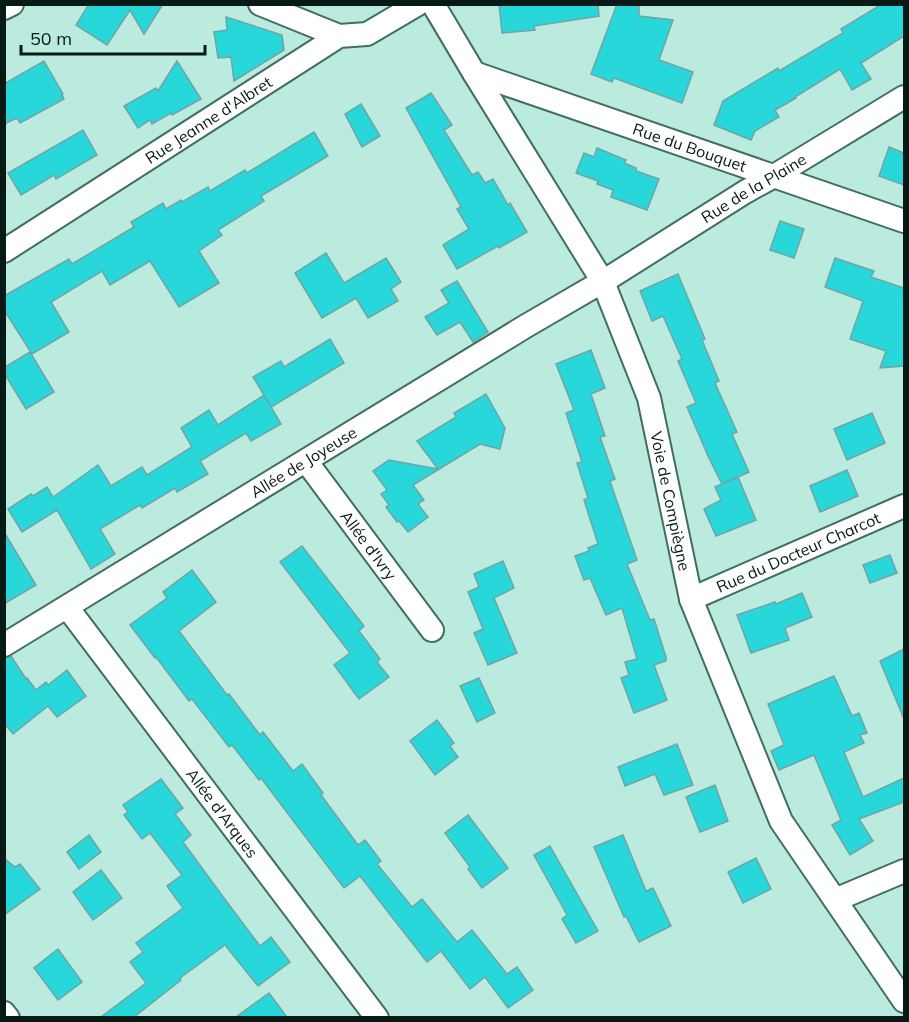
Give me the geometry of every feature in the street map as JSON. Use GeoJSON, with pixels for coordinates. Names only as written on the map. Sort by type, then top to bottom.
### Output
{"type":"FeatureCollection","features":[{"type":"Feature","properties":{"kind":"street"},"geometry":{"type":"LineString","coordinates":[[4,8],[12,4]]}},
{"type":"Feature","properties":{"kind":"street"},"geometry":{"type":"LineString","coordinates":[[260,4],[339,36]]}},
{"type":"Feature","properties":{"kind":"street","name":"Rue Jeanne d'Albret"},"geometry":{"type":"LineString","coordinates":[[4,251],[339,36],[367,34],[418,4]]}},
{"type":"Feature","properties":{"kind":"street","name":"Voie de Compiègne"},"geometry":{"type":"LineString","coordinates":[[433,4],[603,282],[648,398],[691,598],[782,821],[904,1001]]}},
{"type":"Feature","properties":{"kind":"street","name":"Rue du Bouquet"},"geometry":{"type":"LineString","coordinates":[[474,73],[904,221]]}},
{"type":"Feature","properties":{"kind":"street","name":"Rue de la Plaine"},"geometry":{"type":"LineString","coordinates":[[603,282],[745,192],[904,97]]}},
{"type":"Feature","properties":{"kind":"street","name":"Allée de Joyeuse"},"geometry":{"type":"LineString","coordinates":[[4,645],[526,326],[603,282]]}},
{"type":"Feature","properties":{"kind":"street","name":"Allée d'Ivry"},"geometry":{"type":"LineString","coordinates":[[306,461],[432,630]]}},
{"type":"Feature","properties":{"kind":"street","name":"Rue du Docteur Charcot"},"geometry":{"type":"LineString","coordinates":[[691,598],[904,506]]}},
{"type":"Feature","properties":{"kind":"street","name":"Allée d'Arques"},"geometry":{"type":"LineString","coordinates":[[67,607],[377,1017]]}},
{"type":"Feature","properties":{"kind":"street"},"geometry":{"type":"LineString","coordinates":[[836,900],[904,871]]}},
{"type":"Feature","properties":{"kind":"street"},"geometry":{"type":"LineString","coordinates":[[4,1013],[8,1017]]}},
{"type":"Feature","properties":{"kind":"building"},"geometry":{"type":"Polygon","coordinates":[[[89,4],[163,4],[144,34],[130,10],[107,45],[76,25],[89,4]]]}},
{"type":"Feature","properties":{"kind":"building"},"geometry":{"type":"Polygon","coordinates":[[[499,4],[598,4],[599,16],[534,26],[535,30],[502,33],[499,4]]]}},
{"type":"Feature","properties":{"kind":"building"},"geometry":{"type":"Polygon","coordinates":[[[617,4],[639,6],[639,16],[673,20],[659,60],[693,72],[682,103],[614,78],[612,82],[591,74],[617,4]]]}},
{"type":"Feature","properties":{"kind":"building"},"geometry":{"type":"Polygon","coordinates":[[[882,4],[904,4],[904,36],[861,63],[871,79],[852,90],[840,69],[775,110],[779,117],[755,131],[751,140],[714,125],[723,101],[843,33],[841,29],[882,4]]]}},
{"type":"Feature","properties":{"kind":"building"},"geometry":{"type":"Polygon","coordinates":[[[226,17],[282,35],[284,50],[234,81],[231,57],[218,58],[214,32],[227,30],[226,17]]]}},
{"type":"Feature","properties":{"kind":"building"},"geometry":{"type":"Polygon","coordinates":[[[44,61],[64,99],[20,123],[17,118],[4,124],[4,84],[44,61]]]}},
{"type":"Feature","properties":{"kind":"building"},"geometry":{"type":"Polygon","coordinates":[[[177,61],[201,99],[172,115],[171,113],[152,124],[150,120],[138,128],[124,106],[156,88],[158,91],[177,61]]]}},
{"type":"Feature","properties":{"kind":"building"},"geometry":{"type":"Polygon","coordinates":[[[431,93],[452,125],[444,130],[472,175],[478,172],[485,183],[493,179],[527,232],[457,269],[443,245],[469,229],[457,209],[461,207],[406,108],[431,93]]]}},
{"type":"Feature","properties":{"kind":"building"},"geometry":{"type":"Polygon","coordinates":[[[361,104],[380,136],[362,147],[345,114],[361,104]]]}},
{"type":"Feature","properties":{"kind":"building"},"geometry":{"type":"Polygon","coordinates":[[[83,130],[97,155],[56,179],[54,175],[21,195],[8,173],[83,130]]]}},
{"type":"Feature","properties":{"kind":"building"},"geometry":{"type":"Polygon","coordinates":[[[314,132],[328,156],[261,196],[264,201],[218,230],[222,235],[199,251],[219,283],[179,307],[150,261],[110,285],[102,271],[51,302],[69,332],[32,354],[4,310],[4,296],[69,259],[72,264],[134,227],[131,222],[163,203],[166,209],[208,187],[210,191],[245,170],[247,173],[314,132]]]}},
{"type":"Feature","properties":{"kind":"building"},"geometry":{"type":"Polygon","coordinates":[[[889,147],[904,153],[904,185],[879,176],[889,147]]]}},
{"type":"Feature","properties":{"kind":"building"},"geometry":{"type":"Polygon","coordinates":[[[597,148],[626,160],[624,163],[636,168],[636,171],[659,179],[647,210],[611,197],[613,190],[597,184],[598,181],[576,173],[584,153],[594,157],[597,148]]]}},
{"type":"Feature","properties":{"kind":"building"},"geometry":{"type":"Polygon","coordinates":[[[780,221],[804,229],[794,258],[770,250],[780,221]]]}},
{"type":"Feature","properties":{"kind":"building"},"geometry":{"type":"Polygon","coordinates":[[[326,253],[344,283],[386,258],[401,282],[391,289],[398,301],[368,318],[356,298],[322,318],[295,273],[326,253]]]}},
{"type":"Feature","properties":{"kind":"building"},"geometry":{"type":"Polygon","coordinates":[[[835,258],[874,271],[871,277],[904,288],[904,366],[880,368],[886,351],[850,339],[863,301],[825,287],[835,258]]]}},
{"type":"Feature","properties":{"kind":"building"},"geometry":{"type":"Polygon","coordinates":[[[678,274],[705,339],[702,340],[719,381],[715,383],[737,432],[732,434],[749,472],[722,484],[687,407],[696,403],[678,361],[682,359],[663,316],[652,321],[640,291],[678,274]]]}},
{"type":"Feature","properties":{"kind":"building"},"geometry":{"type":"Polygon","coordinates":[[[457,281],[488,332],[473,342],[460,322],[437,335],[425,317],[449,303],[441,290],[457,281]]]}},
{"type":"Feature","properties":{"kind":"building"},"geometry":{"type":"Polygon","coordinates":[[[330,339],[344,363],[271,407],[281,424],[251,441],[246,433],[200,461],[208,474],[177,492],[175,488],[142,508],[140,505],[100,529],[115,554],[91,569],[57,510],[22,532],[8,509],[47,487],[53,497],[98,465],[111,486],[142,467],[147,475],[192,447],[181,428],[209,410],[218,425],[264,395],[253,377],[281,361],[284,367],[330,339]]]}},
{"type":"Feature","properties":{"kind":"building"},"geometry":{"type":"Polygon","coordinates":[[[591,350],[605,388],[591,394],[605,436],[600,437],[615,479],[610,481],[637,560],[627,564],[650,620],[654,619],[666,657],[666,661],[654,665],[667,700],[634,713],[621,678],[629,675],[625,662],[637,659],[622,608],[606,615],[590,578],[584,580],[575,556],[589,551],[588,548],[598,544],[584,500],[588,498],[577,463],[582,462],[566,413],[574,410],[556,364],[591,350]]]}},
{"type":"Feature","properties":{"kind":"building"},"geometry":{"type":"Polygon","coordinates":[[[30,352],[54,392],[26,409],[4,373],[7,371],[5,367],[30,352]]]}},
{"type":"Feature","properties":{"kind":"building"},"geometry":{"type":"Polygon","coordinates":[[[486,394],[505,428],[500,449],[480,444],[413,485],[424,500],[418,504],[428,517],[408,532],[386,507],[389,505],[381,494],[387,490],[373,471],[389,460],[438,469],[417,441],[456,417],[454,413],[486,394]]]}},
{"type":"Feature","properties":{"kind":"building"},"geometry":{"type":"Polygon","coordinates":[[[872,413],[885,443],[847,460],[834,429],[872,413]]]}},
{"type":"Feature","properties":{"kind":"building"},"geometry":{"type":"Polygon","coordinates":[[[847,470],[858,496],[820,512],[810,486],[847,470]]]}},
{"type":"Feature","properties":{"kind":"building"},"geometry":{"type":"Polygon","coordinates":[[[738,477],[756,520],[716,536],[704,509],[721,500],[715,487],[738,477]]]}},
{"type":"Feature","properties":{"kind":"building"},"geometry":{"type":"Polygon","coordinates":[[[4,532],[36,585],[4,604],[4,532]]]}},
{"type":"Feature","properties":{"kind":"building"},"geometry":{"type":"Polygon","coordinates":[[[302,546],[364,626],[359,631],[380,659],[377,662],[389,677],[359,699],[334,665],[350,653],[280,562],[302,546]]]}},
{"type":"Feature","properties":{"kind":"building"},"geometry":{"type":"Polygon","coordinates":[[[890,555],[897,573],[870,583],[863,565],[890,555]]]}},
{"type":"Feature","properties":{"kind":"building"},"geometry":{"type":"Polygon","coordinates":[[[503,561],[514,588],[494,598],[517,653],[488,665],[474,633],[483,629],[468,592],[479,587],[474,574],[503,561]]]}},
{"type":"Feature","properties":{"kind":"building"},"geometry":{"type":"Polygon","coordinates":[[[192,570],[216,602],[179,631],[227,695],[229,694],[260,735],[263,732],[293,771],[302,764],[323,793],[321,795],[358,845],[365,840],[381,861],[377,864],[412,907],[422,899],[457,942],[472,930],[507,974],[517,967],[533,990],[508,1008],[485,977],[470,989],[441,951],[427,962],[360,876],[344,888],[261,778],[259,780],[232,745],[229,747],[192,699],[189,701],[130,625],[167,598],[163,592],[192,570]]]}},
{"type":"Feature","properties":{"kind":"building"},"geometry":{"type":"Polygon","coordinates":[[[802,593],[812,617],[785,628],[789,640],[751,653],[737,615],[775,602],[776,604],[802,593]]]}},
{"type":"Feature","properties":{"kind":"building"},"geometry":{"type":"Polygon","coordinates":[[[904,649],[904,719],[880,661],[904,649]]]}},
{"type":"Feature","properties":{"kind":"building"},"geometry":{"type":"Polygon","coordinates":[[[11,656],[36,690],[46,682],[48,685],[67,670],[86,696],[57,717],[48,706],[13,734],[4,723],[4,658],[11,656]]]}},
{"type":"Feature","properties":{"kind":"building"},"geometry":{"type":"Polygon","coordinates":[[[834,676],[852,716],[859,713],[867,733],[860,735],[864,743],[844,752],[863,797],[904,778],[904,802],[859,819],[873,841],[850,855],[832,825],[841,820],[814,755],[779,770],[771,751],[784,745],[768,704],[834,676]]]}},
{"type":"Feature","properties":{"kind":"building"},"geometry":{"type":"Polygon","coordinates":[[[479,678],[495,713],[477,722],[460,686],[479,678]]]}},
{"type":"Feature","properties":{"kind":"building"},"geometry":{"type":"Polygon","coordinates":[[[437,720],[454,743],[450,746],[458,757],[435,775],[410,741],[437,720]]]}},
{"type":"Feature","properties":{"kind":"building"},"geometry":{"type":"Polygon","coordinates":[[[677,744],[693,785],[664,795],[655,774],[625,786],[618,767],[677,744]]]}},
{"type":"Feature","properties":{"kind":"building"},"geometry":{"type":"Polygon","coordinates":[[[161,779],[183,808],[175,814],[191,835],[183,842],[260,946],[271,937],[290,962],[258,986],[225,945],[180,978],[181,980],[134,1017],[101,1017],[146,983],[130,962],[143,952],[136,943],[183,908],[167,886],[182,875],[150,833],[142,839],[124,815],[128,812],[123,805],[161,779]]]}},
{"type":"Feature","properties":{"kind":"building"},"geometry":{"type":"Polygon","coordinates":[[[715,785],[728,821],[700,832],[686,797],[715,785]]]}},
{"type":"Feature","properties":{"kind":"building"},"geometry":{"type":"Polygon","coordinates":[[[468,815],[508,868],[482,888],[445,833],[468,815]]]}},
{"type":"Feature","properties":{"kind":"building"},"geometry":{"type":"Polygon","coordinates":[[[89,835],[101,852],[79,869],[67,852],[89,835]]]}},
{"type":"Feature","properties":{"kind":"building"},"geometry":{"type":"Polygon","coordinates":[[[623,835],[646,891],[653,888],[671,926],[639,942],[626,916],[624,917],[594,847],[623,835]]]}},
{"type":"Feature","properties":{"kind":"building"},"geometry":{"type":"Polygon","coordinates":[[[550,846],[598,931],[576,943],[562,919],[567,915],[534,855],[550,846]]]}},
{"type":"Feature","properties":{"kind":"building"},"geometry":{"type":"Polygon","coordinates":[[[4,858],[15,867],[20,864],[40,889],[4,915],[4,858]]]}},
{"type":"Feature","properties":{"kind":"building"},"geometry":{"type":"Polygon","coordinates":[[[756,858],[771,889],[743,903],[728,872],[756,858]]]}},
{"type":"Feature","properties":{"kind":"building"},"geometry":{"type":"Polygon","coordinates":[[[101,870],[122,898],[93,920],[73,892],[101,870]]]}},
{"type":"Feature","properties":{"kind":"building"},"geometry":{"type":"Polygon","coordinates":[[[58,949],[82,982],[58,1000],[34,968],[58,949]]]}},
{"type":"Feature","properties":{"kind":"building"},"geometry":{"type":"Polygon","coordinates":[[[269,993],[287,1017],[236,1017],[269,993]]]}}]}
